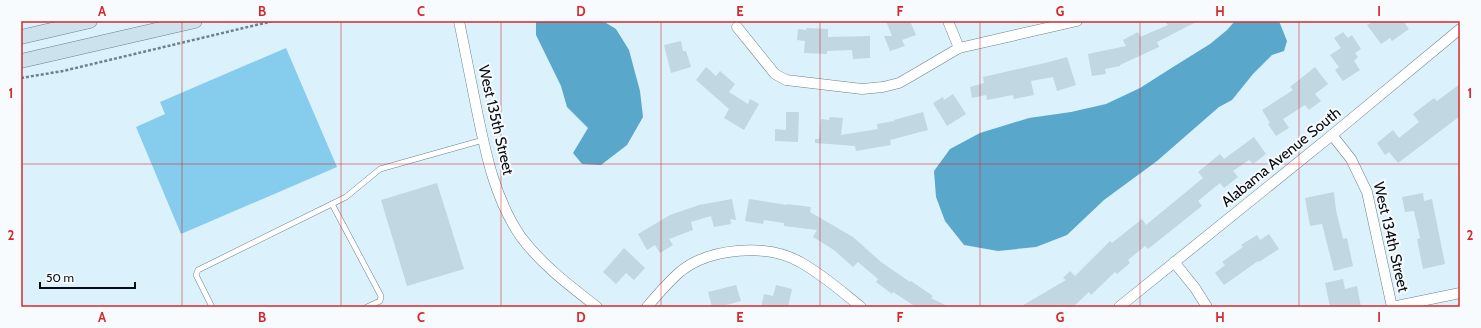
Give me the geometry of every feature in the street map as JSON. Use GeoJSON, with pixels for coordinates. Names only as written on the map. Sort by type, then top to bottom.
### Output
{"type":"FeatureCollection","features":[{"type":"Feature","properties":{"kind":"main road"},"geometry":{"type":"LineString","coordinates":[[21,37],[90,21]]}},
{"type":"Feature","properties":{"kind":"main road"},"geometry":{"type":"LineString","coordinates":[[21,62],[195,21]]}},
{"type":"Feature","properties":{"kind":"street","name":"West 135th Street"},"geometry":{"type":"LineString","coordinates":[[459,21],[483,140],[495,186],[511,220],[521,237],[546,266],[597,307]]}},
{"type":"Feature","properties":{"kind":"street"},"geometry":{"type":"LineString","coordinates":[[948,21],[959,48]]}},
{"type":"Feature","properties":{"kind":"street"},"geometry":{"type":"LineString","coordinates":[[737,27],[775,74],[786,80],[862,89],[883,87],[899,83],[959,48],[1077,21]]}},
{"type":"Feature","properties":{"kind":"street","name":"Alabama Avenue South"},"geometry":{"type":"LineString","coordinates":[[1119,307],[1332,135],[1460,29]]}},
{"type":"Feature","properties":{"kind":"street","name":"West 134th Street"},"geometry":{"type":"LineString","coordinates":[[1332,135],[1351,159],[1360,174],[1367,192],[1392,307]]}},
{"type":"Feature","properties":{"kind":"street"},"geometry":{"type":"LineString","coordinates":[[647,307],[666,284],[681,270],[699,260],[719,254],[741,251],[773,253],[799,261],[819,274],[861,307]]}},
{"type":"Feature","properties":{"kind":"street"},"geometry":{"type":"LineString","coordinates":[[1174,262],[1195,288],[1207,307]]}},
{"type":"Feature","properties":{"kind":"street"},"geometry":{"type":"LineString","coordinates":[[1392,307],[1460,292]]}},
{"type":"Feature","properties":{"kind":"lane"},"geometry":{"type":"LineString","coordinates":[[212,307],[196,275],[198,270],[346,197],[380,169],[483,140]]}},
{"type":"Feature","properties":{"kind":"lane"},"geometry":{"type":"LineString","coordinates":[[332,204],[381,296],[380,301],[367,307]]}},
{"type":"Feature","properties":{"kind":"path"},"geometry":{"type":"LineString","coordinates":[[21,78],[63,71],[274,21]]}},
{"type":"Feature","properties":{"kind":"shaded area"},"geometry":{"type":"Polygon","coordinates":[[[536,21],[603,21],[616,29],[629,50],[640,91],[643,117],[627,145],[601,165],[582,164],[573,153],[588,128],[567,107],[561,86],[536,35],[536,21]]]}},
{"type":"Feature","properties":{"kind":"shaded area"},"geometry":{"type":"Polygon","coordinates":[[[1235,21],[1279,21],[1287,41],[1284,51],[1272,55],[1253,74],[1232,100],[1219,107],[1157,161],[1104,200],[1067,235],[1036,247],[998,251],[964,245],[945,221],[936,197],[934,171],[950,149],[980,133],[1029,118],[1071,112],[1106,104],[1140,88],[1210,44],[1227,30],[1235,21]]]}},
{"type":"Feature","properties":{"kind":"shaded area"},"geometry":{"type":"Polygon","coordinates":[[[286,48],[337,167],[181,234],[136,127],[165,114],[160,102],[286,48]]]}},
{"type":"Feature","properties":{"kind":"building"},"geometry":{"type":"Polygon","coordinates":[[[886,21],[910,21],[916,35],[902,40],[905,46],[890,51],[884,36],[892,36],[886,21]]]}},
{"type":"Feature","properties":{"kind":"building"},"geometry":{"type":"Polygon","coordinates":[[[1165,21],[1198,21],[1157,42],[1159,47],[1120,66],[1105,69],[1106,74],[1092,76],[1088,54],[1126,46],[1123,40],[1138,32],[1140,37],[1168,25],[1165,21]]]}},
{"type":"Feature","properties":{"kind":"building"},"geometry":{"type":"Polygon","coordinates":[[[1374,21],[1403,21],[1409,29],[1392,41],[1390,38],[1381,44],[1367,25],[1374,21]]]}},
{"type":"Feature","properties":{"kind":"building"},"geometry":{"type":"Polygon","coordinates":[[[807,28],[828,29],[828,37],[870,36],[870,58],[853,59],[852,50],[827,51],[827,54],[804,53],[805,41],[797,40],[798,29],[806,30],[807,28]]]}},
{"type":"Feature","properties":{"kind":"building"},"geometry":{"type":"Polygon","coordinates":[[[1343,32],[1348,38],[1352,35],[1361,49],[1355,53],[1358,57],[1354,61],[1360,70],[1343,81],[1335,70],[1339,67],[1330,55],[1341,48],[1334,38],[1343,32]]]}},
{"type":"Feature","properties":{"kind":"building"},"geometry":{"type":"Polygon","coordinates":[[[681,41],[683,51],[686,51],[691,67],[671,73],[664,45],[681,41]]]}},
{"type":"Feature","properties":{"kind":"building"},"geometry":{"type":"Polygon","coordinates":[[[1067,57],[1076,85],[1057,91],[1053,77],[1031,81],[1034,95],[1014,99],[1013,95],[987,100],[986,95],[972,98],[970,87],[984,83],[983,77],[1067,57]]]}},
{"type":"Feature","properties":{"kind":"building"},"geometry":{"type":"Polygon","coordinates":[[[706,67],[716,76],[720,71],[735,84],[729,92],[748,104],[750,99],[759,104],[744,130],[724,118],[729,109],[696,80],[706,67]]]}},
{"type":"Feature","properties":{"kind":"building"},"geometry":{"type":"Polygon","coordinates":[[[1315,67],[1328,84],[1315,94],[1321,101],[1309,110],[1305,105],[1283,119],[1289,128],[1276,136],[1268,124],[1270,123],[1262,110],[1293,90],[1290,87],[1315,67]]]}},
{"type":"Feature","properties":{"kind":"building"},"geometry":{"type":"Polygon","coordinates":[[[1460,84],[1460,116],[1398,163],[1389,152],[1385,155],[1377,143],[1393,130],[1399,138],[1419,122],[1413,114],[1434,98],[1437,101],[1460,84]]]}},
{"type":"Feature","properties":{"kind":"building"},"geometry":{"type":"Polygon","coordinates":[[[953,94],[966,114],[947,126],[933,103],[943,97],[944,100],[953,94]]]}},
{"type":"Feature","properties":{"kind":"building"},"geometry":{"type":"Polygon","coordinates":[[[786,112],[799,112],[798,142],[775,141],[775,129],[786,130],[786,112]]]}},
{"type":"Feature","properties":{"kind":"building"},"geometry":{"type":"Polygon","coordinates":[[[923,112],[928,130],[890,140],[891,145],[856,151],[855,146],[815,143],[815,139],[819,139],[821,119],[829,120],[830,117],[843,118],[841,135],[878,129],[877,124],[894,121],[923,112]]]}},
{"type":"Feature","properties":{"kind":"building"},"geometry":{"type":"Polygon","coordinates":[[[1254,137],[1266,154],[1253,164],[1249,160],[1233,171],[1238,177],[1224,188],[1220,183],[1198,201],[1202,206],[1148,249],[1145,246],[1128,260],[1130,263],[1117,274],[1115,272],[1091,295],[1089,292],[1073,307],[1020,307],[1066,280],[1063,278],[1070,271],[1075,276],[1110,241],[1112,243],[1142,219],[1146,225],[1203,178],[1198,172],[1220,154],[1224,159],[1254,137]]]}},
{"type":"Feature","properties":{"kind":"building"},"geometry":{"type":"Polygon","coordinates":[[[437,183],[464,269],[407,286],[381,200],[437,183]]]}},
{"type":"Feature","properties":{"kind":"building"},"geometry":{"type":"Polygon","coordinates":[[[1334,192],[1336,210],[1343,239],[1347,238],[1353,266],[1334,271],[1322,224],[1310,226],[1305,198],[1334,192]]]}},
{"type":"Feature","properties":{"kind":"building"},"geometry":{"type":"Polygon","coordinates":[[[1423,193],[1424,201],[1432,199],[1445,264],[1423,269],[1417,239],[1420,238],[1414,211],[1405,212],[1402,197],[1423,193]]]}},
{"type":"Feature","properties":{"kind":"building"},"geometry":{"type":"Polygon","coordinates":[[[732,199],[736,220],[730,219],[731,224],[714,227],[711,216],[691,222],[693,230],[669,239],[673,245],[660,253],[655,245],[647,250],[638,234],[670,215],[699,205],[732,199]]]}},
{"type":"Feature","properties":{"kind":"building"},"geometry":{"type":"Polygon","coordinates":[[[749,199],[811,207],[810,212],[853,237],[881,262],[933,296],[931,298],[949,307],[916,307],[893,292],[892,294],[876,282],[878,279],[858,262],[853,267],[834,250],[813,237],[817,230],[784,226],[784,223],[764,220],[763,224],[745,221],[749,199]]]}},
{"type":"Feature","properties":{"kind":"building"},"geometry":{"type":"Polygon","coordinates":[[[1269,234],[1279,249],[1259,262],[1258,261],[1224,285],[1215,273],[1225,265],[1222,262],[1243,247],[1241,245],[1257,235],[1260,240],[1269,234]]]}},
{"type":"Feature","properties":{"kind":"building"},"geometry":{"type":"Polygon","coordinates":[[[624,248],[645,268],[634,280],[626,273],[616,284],[603,272],[624,248]]]}},
{"type":"Feature","properties":{"kind":"building"},"geometry":{"type":"Polygon","coordinates":[[[1343,279],[1345,289],[1357,286],[1361,307],[1330,307],[1325,283],[1343,279]]]}},
{"type":"Feature","properties":{"kind":"building"},"geometry":{"type":"Polygon","coordinates":[[[736,285],[741,301],[719,307],[712,307],[708,292],[736,285]]]}},
{"type":"Feature","properties":{"kind":"building"},"geometry":{"type":"Polygon","coordinates":[[[776,285],[792,289],[788,307],[761,307],[764,294],[773,296],[776,285]]]}}]}
